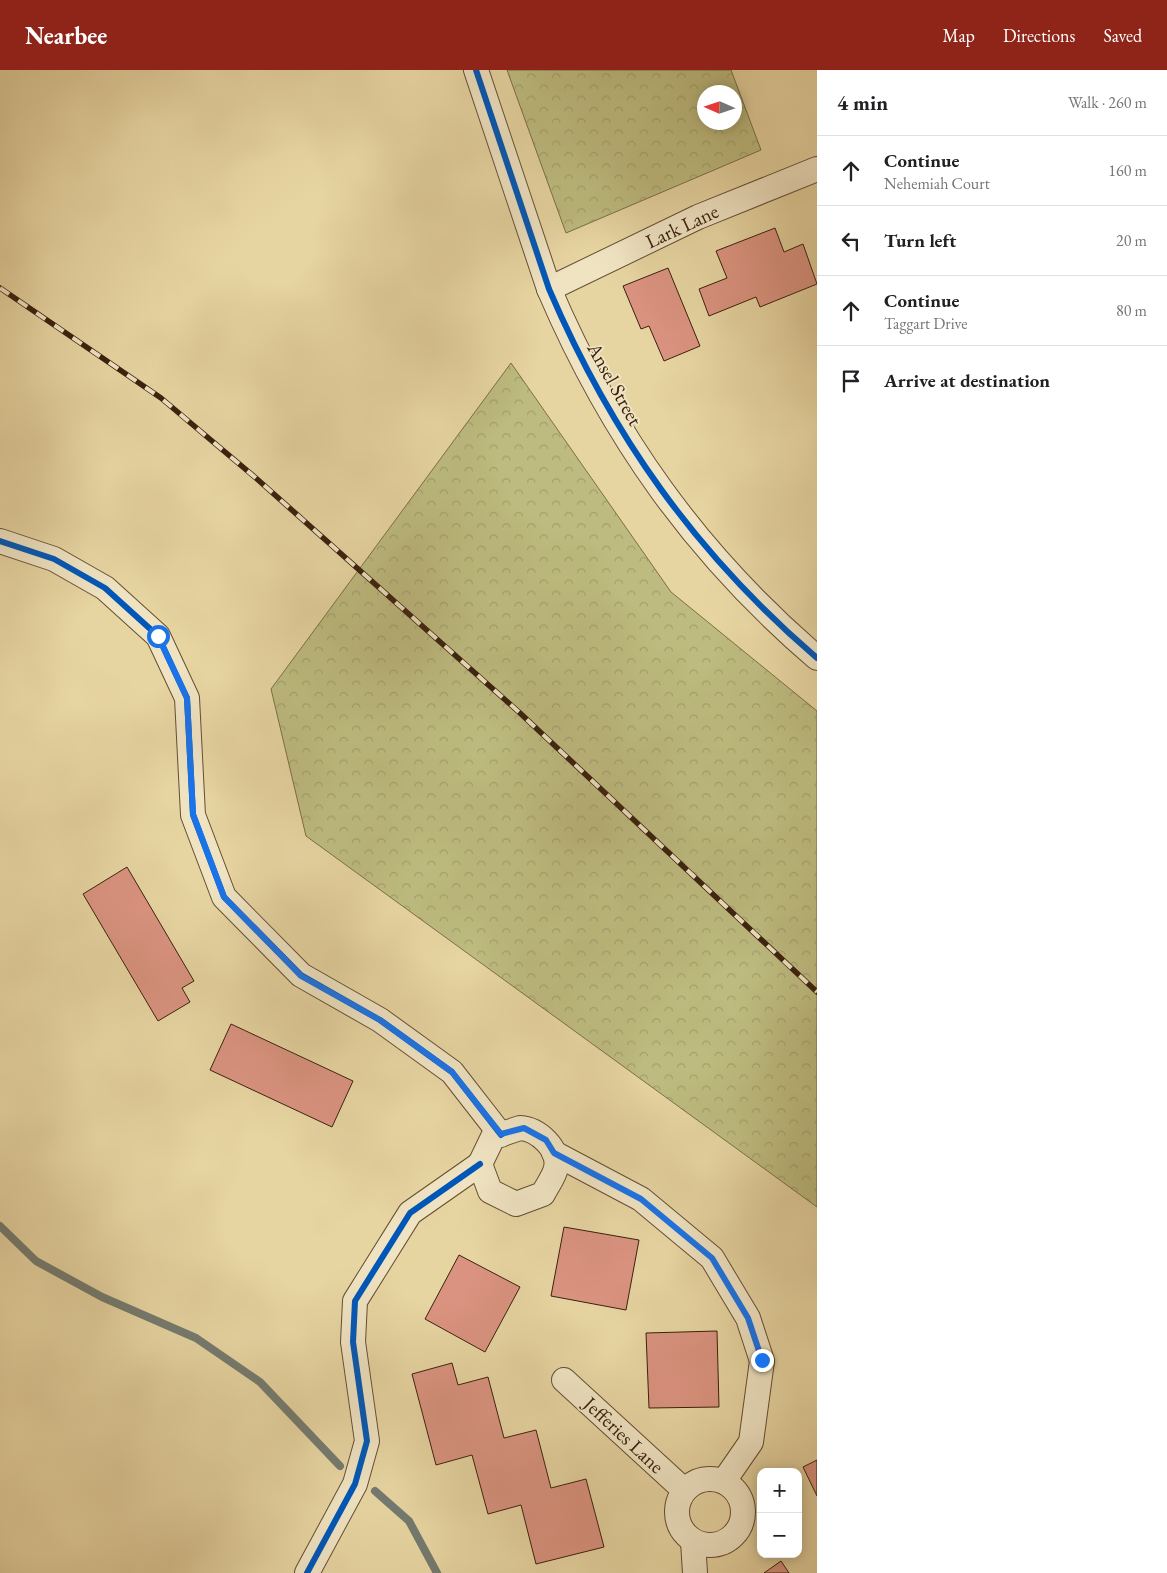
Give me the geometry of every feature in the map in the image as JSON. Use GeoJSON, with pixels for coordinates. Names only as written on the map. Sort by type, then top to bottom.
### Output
{"type":"FeatureCollection","features":[{"type":"Feature","properties":{"kind":"street","name":"Ansel Street"},"geometry":{"type":"LineString","coordinates":[[476,70],[549,289],[564,324],[621,429],[666,498],[717,562],[774,621],[817,658]]}},
{"type":"Feature","properties":{"kind":"street","name":"Lark Lane"},"geometry":{"type":"LineString","coordinates":[[549,289],[698,217],[817,169]]}},
{"type":"Feature","properties":{"kind":"street"},"geometry":{"type":"LineString","coordinates":[[0,541],[54,559],[105,588],[158,636],[187,698],[193,814],[224,897],[301,976],[380,1020],[452,1072],[501,1134]]}},
{"type":"Feature","properties":{"kind":"street"},"geometry":{"type":"LineString","coordinates":[[307,1573],[355,1484],[367,1441],[352,1342],[355,1301],[410,1213],[480,1164],[493,1137],[524,1128],[546,1140],[554,1153],[556,1168],[543,1194],[516,1204],[490,1191],[480,1164]]}},
{"type":"Feature","properties":{"kind":"street"},"geometry":{"type":"LineString","coordinates":[[554,1153],[641,1199],[712,1258],[748,1318],[762,1360],[751,1442],[724,1481]]}},
{"type":"Feature","properties":{"kind":"street","name":"Jefferies Lane"},"geometry":{"type":"LineString","coordinates":[[564,1380],[684,1490]]}},
{"type":"Feature","properties":{"kind":"street"},"geometry":{"type":"LineString","coordinates":[[712,1478],[724,1481],[736,1489],[745,1514],[734,1538],[709,1546],[693,1541],[685,1535],[676,1510],[684,1490],[687,1487],[712,1478]]}},
{"type":"Feature","properties":{"kind":"street"},"geometry":{"type":"LineString","coordinates":[[693,1541],[695,1573]]}},
{"type":"Feature","properties":{"kind":"green space"},"geometry":{"type":"Polygon","coordinates":[[[507,70],[731,70],[737,85],[697,85],[697,130],[742,130],[742,99],[761,150],[566,233],[507,70]]]}},
{"type":"Feature","properties":{"kind":"green space"},"geometry":{"type":"Polygon","coordinates":[[[511,363],[671,592],[817,711],[817,1207],[306,836],[271,689],[511,363]]]}},
{"type":"Feature","properties":{"kind":"building"},"geometry":{"type":"Polygon","coordinates":[[[775,228],[784,252],[803,244],[817,284],[760,307],[756,297],[709,316],[699,289],[727,278],[716,251],[775,228]]]}},
{"type":"Feature","properties":{"kind":"building"},"geometry":{"type":"Polygon","coordinates":[[[668,268],[700,346],[664,361],[649,326],[641,329],[623,286],[668,268]]]}},
{"type":"Feature","properties":{"kind":"building"},"geometry":{"type":"Polygon","coordinates":[[[127,867],[194,981],[182,988],[190,1002],[158,1021],[83,894],[127,867]]]}},
{"type":"Feature","properties":{"kind":"building"},"geometry":{"type":"Polygon","coordinates":[[[231,1024],[353,1081],[332,1127],[210,1070],[231,1024]]]}},
{"type":"Feature","properties":{"kind":"building"},"geometry":{"type":"Polygon","coordinates":[[[564,1227],[639,1240],[626,1310],[551,1296],[564,1227]]]}},
{"type":"Feature","properties":{"kind":"building"},"geometry":{"type":"Polygon","coordinates":[[[459,1255],[520,1287],[485,1352],[425,1319],[459,1255]]]}},
{"type":"Feature","properties":{"kind":"building"},"geometry":{"type":"Polygon","coordinates":[[[717,1331],[719,1407],[649,1408],[646,1333],[717,1331]]]}},
{"type":"Feature","properties":{"kind":"building"},"geometry":{"type":"Polygon","coordinates":[[[452,1363],[458,1385],[488,1377],[504,1438],[536,1430],[551,1488],[586,1479],[604,1547],[536,1564],[521,1505],[488,1514],[472,1455],[436,1465],[412,1374],[452,1363]]]}},
{"type":"Feature","properties":{"kind":"building"},"geometry":{"type":"Polygon","coordinates":[[[817,1460],[817,1496],[803,1467],[817,1460]]]}},
{"type":"Feature","properties":{"kind":"building"},"geometry":{"type":"Polygon","coordinates":[[[781,1561],[789,1573],[764,1573],[781,1561]]]}},
{"type":"Feature","properties":{"kind":"waterway"},"geometry":{"type":"LineString","coordinates":[[0,1226],[36,1261],[102,1297],[196,1338],[260,1382],[340,1466]]}},
{"type":"Feature","properties":{"kind":"waterway"},"geometry":{"type":"LineString","coordinates":[[375,1491],[409,1521],[437,1573]]}},
{"type":"Feature","properties":{"kind":"railway"},"geometry":{"type":"LineString","coordinates":[[0,288],[161,398],[257,479],[520,713],[817,992]]}},
{"type":"Feature","properties":{"kind":"cycle path"},"geometry":{"type":"LineString","coordinates":[[476,70],[549,289],[600,394],[661,490],[696,534],[733,577],[773,618],[817,658]]}},
{"type":"Feature","properties":{"kind":"cycle path"},"geometry":{"type":"LineString","coordinates":[[0,541],[54,559],[105,588],[158,636],[187,698],[193,815],[224,897],[301,975],[380,1020],[452,1072],[501,1135]]}},
{"type":"Feature","properties":{"kind":"cycle path"},"geometry":{"type":"LineString","coordinates":[[307,1573],[355,1484],[367,1441],[353,1342],[355,1301],[410,1213],[480,1164]]}},
{"type":"Feature","properties":{"kind":"route"},"geometry":{"type":"LineString","coordinates":[[158,636],[187,698],[193,814],[224,897],[301,976],[380,1020],[452,1072],[501,1134],[524,1128],[546,1140],[554,1153],[641,1199],[712,1258],[748,1318],[762,1360]]}}]}
